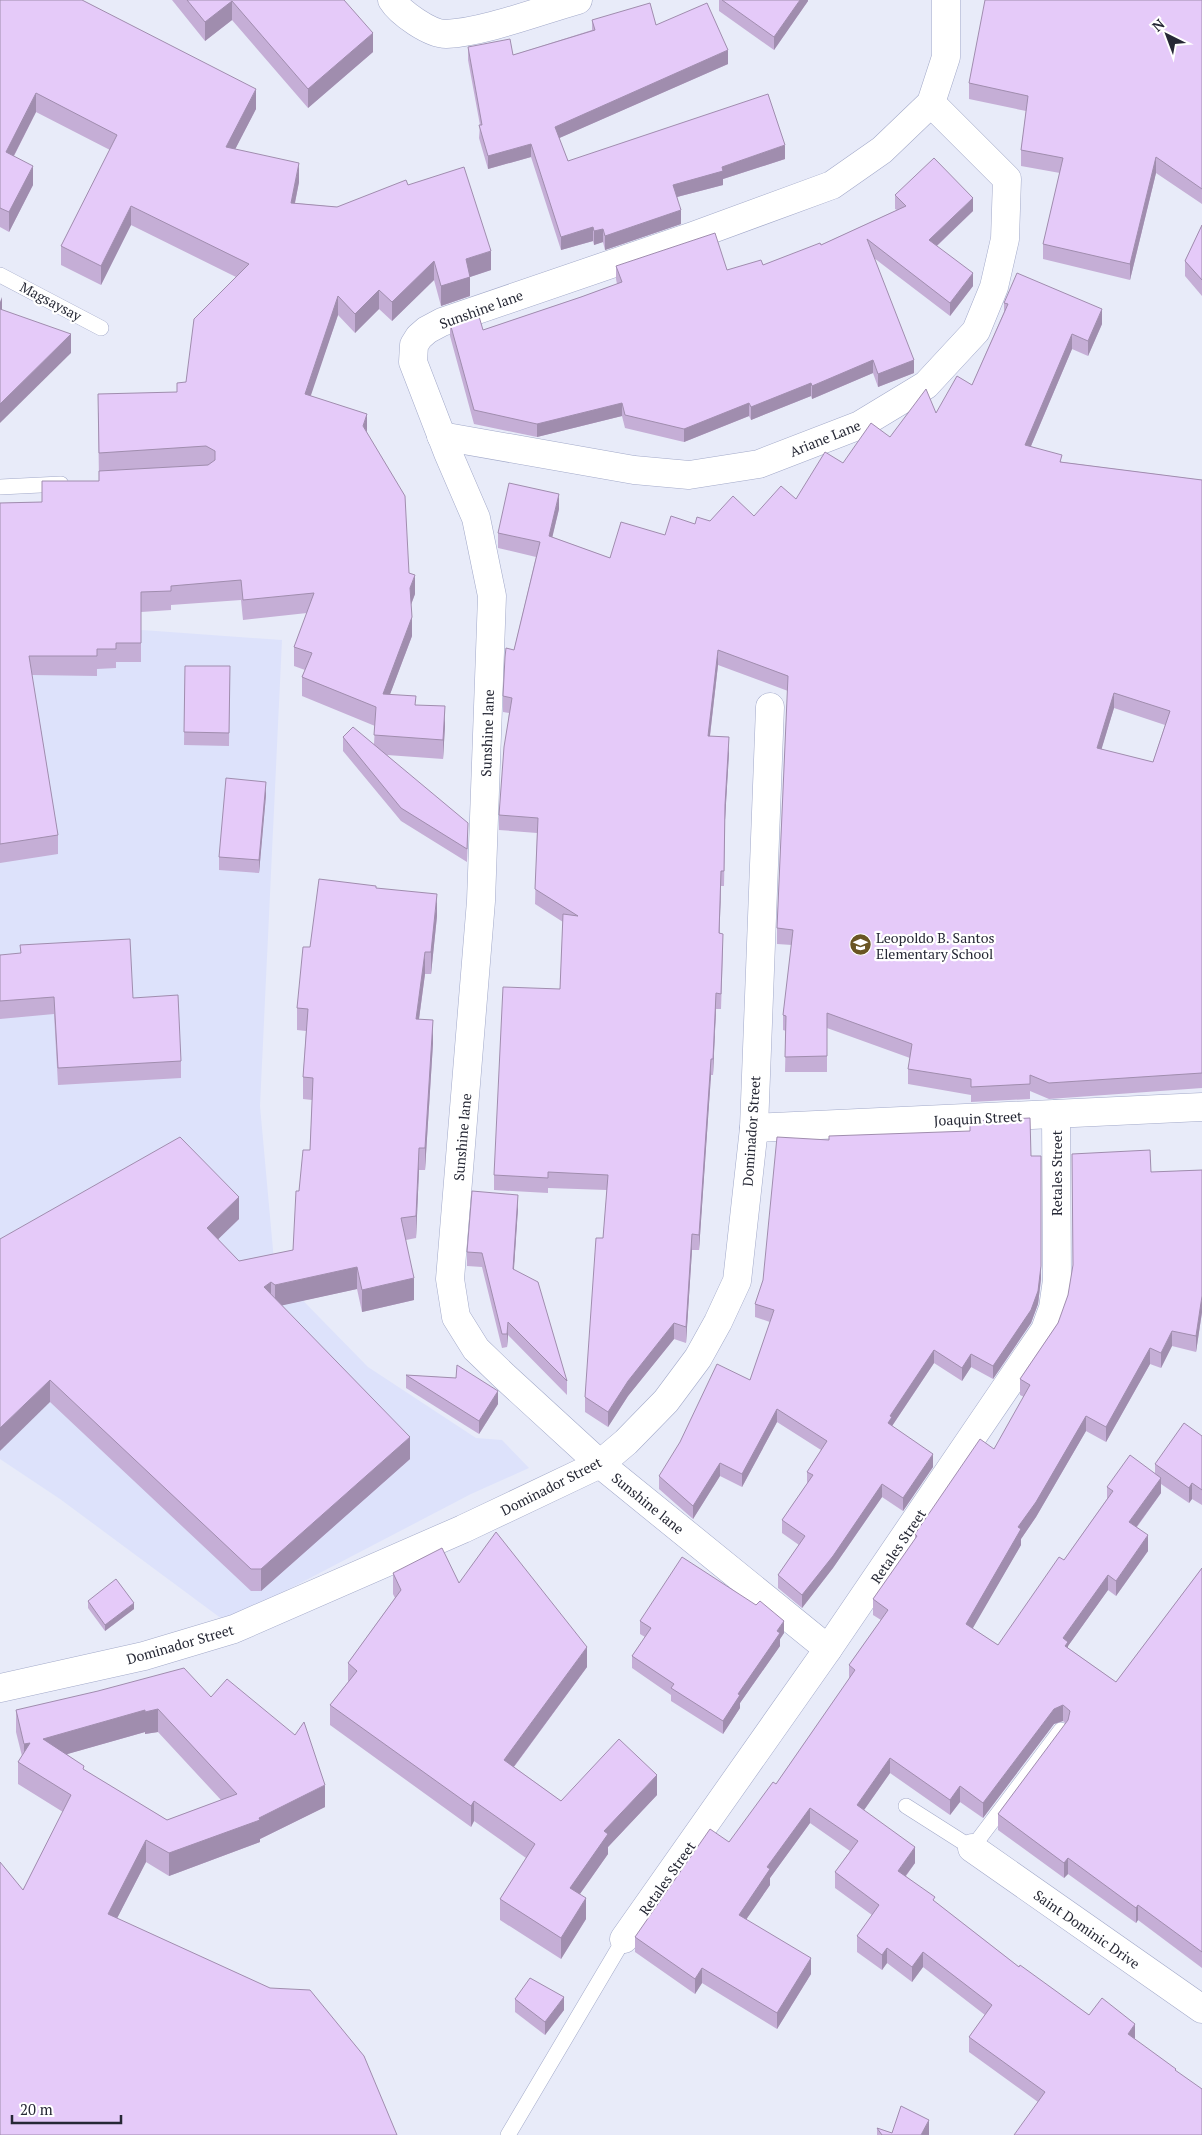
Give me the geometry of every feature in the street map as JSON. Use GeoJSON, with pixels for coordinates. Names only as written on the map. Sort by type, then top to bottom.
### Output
{"type":"FeatureCollection","features":[{"type":"Feature","properties":{"kind":"street"},"geometry":{"type":"LineString","coordinates":[[392,0],[415,22],[444,34],[487,26],[578,0]]}},
{"type":"Feature","properties":{"kind":"street","name":"Sunshine lane"},"geometry":{"type":"LineString","coordinates":[[828,1649],[600,1464],[476,1349],[456,1317],[450,1279],[481,901],[492,596],[476,518],[441,436],[413,362],[414,346],[419,336],[426,330],[442,322],[683,239],[832,185],[882,150],[931,102],[946,57],[946,0]]}},
{"type":"Feature","properties":{"kind":"street","name":"Ariane Lane"},"geometry":{"type":"LineString","coordinates":[[441,436],[634,470],[689,475],[759,464],[860,426],[926,385],[976,331],[994,287],[1005,239],[1007,179],[931,102]]}},
{"type":"Feature","properties":{"kind":"street","name":"Dominador Street"},"geometry":{"type":"LineString","coordinates":[[0,1688],[144,1656],[234,1629],[463,1529],[600,1464],[626,1442],[666,1400],[698,1358],[737,1280],[754,1128],[770,706]]}},
{"type":"Feature","properties":{"kind":"street","name":"Joaquin Street"},"geometry":{"type":"LineString","coordinates":[[754,1128],[1202,1107]]}},
{"type":"Feature","properties":{"kind":"street","name":"Retales Street"},"geometry":{"type":"LineString","coordinates":[[624,1939],[828,1649],[1045,1330],[1053,1308],[1057,1280],[1056,1114]]}},
{"type":"Feature","properties":{"kind":"street","name":"Saint Dominic Drive"},"geometry":{"type":"LineString","coordinates":[[972,1848],[1202,2009]]}},
{"type":"Feature","properties":{"kind":"lane","name":"Magsaysay"},"geometry":{"type":"LineString","coordinates":[[0,275],[101,328]]}},
{"type":"Feature","properties":{"kind":"lane"},"geometry":{"type":"LineString","coordinates":[[0,487],[79,482]]}},
{"type":"Feature","properties":{"kind":"lane"},"geometry":{"type":"LineString","coordinates":[[906,1806],[972,1848],[1061,1730]]}},
{"type":"Feature","properties":{"kind":"lane"},"geometry":{"type":"LineString","coordinates":[[508,2135],[624,1939]]}},
{"type":"Feature","properties":{"kind":"shaded area"},"geometry":{"type":"Polygon","coordinates":[[[142,630],[282,640],[260,1106],[275,1272],[368,1367],[476,1438],[502,1440],[529,1468],[471,1494],[226,1622],[60,1499],[0,1459],[0,643],[142,630]]]}},
{"type":"Feature","properties":{"kind":"building"},"geometry":{"type":"Polygon","coordinates":[[[0,0],[82,0],[256,89],[226,147],[299,163],[291,203],[337,207],[406,180],[408,185],[464,167],[491,251],[466,259],[470,277],[441,286],[434,261],[392,302],[379,290],[355,314],[338,296],[305,394],[367,414],[363,426],[405,496],[409,573],[415,575],[410,588],[412,617],[383,694],[416,696],[415,705],[445,706],[443,740],[374,735],[376,707],[302,677],[312,653],[294,647],[314,593],[243,600],[241,580],[171,586],[171,591],[141,592],[141,643],[116,643],[116,649],[97,649],[97,656],[29,656],[58,835],[0,844],[0,503],[42,502],[42,481],[99,481],[99,471],[208,465],[215,460],[215,451],[206,446],[99,453],[98,394],[177,392],[177,383],[186,382],[194,319],[249,264],[131,206],[101,266],[61,246],[117,135],[36,93],[6,152],[33,166],[9,212],[0,208],[0,0]]]}},
{"type":"Feature","properties":{"kind":"building"},"geometry":{"type":"Polygon","coordinates":[[[187,0],[344,0],[373,33],[308,89],[232,1],[205,22],[187,0]]]}},
{"type":"Feature","properties":{"kind":"building"},"geometry":{"type":"Polygon","coordinates":[[[722,0],[800,0],[774,37],[722,0]]]}},
{"type":"Feature","properties":{"kind":"building"},"geometry":{"type":"Polygon","coordinates":[[[985,0],[1202,0],[1202,189],[1156,157],[1130,264],[1043,244],[1063,158],[1021,150],[1028,96],[969,83],[985,0]]]}},
{"type":"Feature","properties":{"kind":"building"},"geometry":{"type":"Polygon","coordinates":[[[650,3],[656,25],[707,3],[728,50],[555,127],[568,161],[768,94],[785,145],[722,167],[723,171],[673,185],[681,210],[605,236],[603,229],[594,231],[593,227],[561,237],[531,144],[488,156],[479,125],[482,125],[468,47],[510,39],[513,55],[595,30],[592,20],[650,3]]]}},
{"type":"Feature","properties":{"kind":"building"},"geometry":{"type":"Polygon","coordinates":[[[934,158],[973,198],[929,240],[973,273],[950,303],[867,239],[914,360],[878,374],[873,360],[812,386],[811,383],[751,407],[749,403],[684,429],[625,415],[622,403],[537,424],[474,410],[450,323],[478,313],[483,330],[581,297],[622,282],[616,266],[715,233],[727,270],[761,260],[763,265],[820,243],[821,245],[906,206],[895,195],[934,158]]]}},
{"type":"Feature","properties":{"kind":"building"},"geometry":{"type":"Polygon","coordinates":[[[1202,225],[1202,280],[1185,261],[1202,225]]]}},
{"type":"Feature","properties":{"kind":"building"},"geometry":{"type":"Polygon","coordinates":[[[1017,273],[1102,309],[1088,341],[1072,334],[1025,445],[1062,455],[1060,462],[1202,480],[1202,1073],[1049,1083],[1030,1075],[1030,1084],[971,1087],[971,1079],[908,1069],[912,1044],[827,1013],[827,1056],[785,1057],[786,1016],[783,1015],[793,930],[777,928],[788,676],[718,650],[708,736],[729,737],[724,871],[721,871],[719,933],[723,934],[721,994],[716,993],[713,1059],[711,1059],[699,1235],[692,1234],[686,1327],[674,1323],[628,1381],[608,1412],[585,1397],[596,1238],[603,1238],[608,1175],[548,1172],[548,1178],[494,1175],[503,987],[560,989],[563,914],[578,916],[535,889],[538,818],[499,815],[504,747],[512,698],[503,696],[506,648],[514,650],[540,542],[498,533],[509,483],[559,494],[549,536],[610,558],[621,522],[665,535],[671,516],[695,524],[697,517],[710,521],[733,496],[754,516],[781,486],[796,499],[825,452],[843,463],[871,423],[890,437],[926,389],[936,413],[957,376],[972,385],[1008,304],[1004,303],[1017,273]],[[1114,693],[1097,748],[1153,762],[1170,711],[1114,693]]]}},
{"type":"Feature","properties":{"kind":"building"},"geometry":{"type":"Polygon","coordinates":[[[0,309],[71,334],[0,404],[0,309]]]}},
{"type":"Feature","properties":{"kind":"building"},"geometry":{"type":"Polygon","coordinates":[[[185,666],[230,666],[229,733],[184,732],[185,666]]]}},
{"type":"Feature","properties":{"kind":"building"},"geometry":{"type":"Polygon","coordinates":[[[353,727],[468,823],[467,849],[401,808],[343,737],[353,727]]]}},
{"type":"Feature","properties":{"kind":"building"},"geometry":{"type":"Polygon","coordinates":[[[226,778],[266,782],[259,860],[219,857],[226,778]]]}},
{"type":"Feature","properties":{"kind":"building"},"geometry":{"type":"Polygon","coordinates":[[[319,879],[376,886],[376,888],[437,894],[431,952],[425,952],[416,1019],[433,1020],[425,1148],[419,1148],[416,1216],[401,1218],[414,1278],[362,1290],[357,1267],[275,1285],[271,1282],[264,1287],[410,1437],[261,1569],[251,1569],[50,1380],[0,1428],[0,1239],[180,1137],[239,1197],[207,1228],[239,1261],[293,1250],[296,1191],[299,1191],[303,1150],[310,1150],[313,1078],[303,1077],[308,1009],[297,1008],[303,947],[310,947],[319,879]]]}},
{"type":"Feature","properties":{"kind":"building"},"geometry":{"type":"Polygon","coordinates":[[[130,939],[133,998],[178,995],[181,1061],[58,1068],[54,997],[0,1001],[0,955],[21,953],[20,945],[130,939]]]}},
{"type":"Feature","properties":{"kind":"building"},"geometry":{"type":"Polygon","coordinates":[[[1030,1118],[1031,1156],[1041,1156],[1041,1266],[1038,1291],[1031,1310],[993,1366],[971,1354],[962,1368],[934,1350],[890,1416],[892,1417],[888,1423],[933,1454],[903,1498],[882,1484],[833,1556],[802,1595],[778,1575],[805,1536],[782,1520],[813,1475],[807,1472],[827,1441],[777,1409],[742,1474],[720,1463],[693,1506],[659,1476],[680,1442],[717,1364],[750,1380],[774,1310],[755,1304],[763,1280],[777,1137],[829,1140],[829,1136],[970,1131],[970,1121],[1030,1118]]]}},
{"type":"Feature","properties":{"kind":"building"},"geometry":{"type":"Polygon","coordinates":[[[1150,1150],[1151,1172],[1202,1170],[1202,1296],[1196,1336],[1172,1331],[1161,1353],[1150,1348],[1106,1427],[1086,1416],[1036,1502],[1018,1527],[1021,1529],[966,1624],[998,1645],[1059,1557],[1064,1560],[1113,1491],[1107,1487],[1130,1455],[1161,1478],[1129,1522],[1148,1535],[1116,1581],[1108,1575],[1063,1638],[1068,1642],[1065,1646],[1116,1682],[1202,1568],[1202,1952],[1138,1905],[1136,1908],[1068,1858],[1064,1863],[998,1814],[1068,1720],[1070,1711],[1063,1705],[1054,1709],[983,1803],[960,1786],[950,1800],[890,1758],[857,1805],[915,1847],[898,1871],[935,1897],[933,1900],[1019,1967],[1020,1965],[1089,2015],[1102,1998],[1135,2024],[1128,2034],[1202,2089],[1202,2135],[1014,2135],[1045,2092],[969,2037],[992,2005],[923,1952],[912,1967],[887,1948],[882,1955],[857,1936],[879,1905],[835,1872],[858,1841],[810,1808],[767,1867],[770,1869],[739,1915],[811,1958],[777,2013],[702,1968],[695,1979],[635,1937],[710,1829],[729,1842],[773,1782],[776,1784],[855,1670],[849,1665],[888,1610],[873,1599],[917,1536],[915,1534],[980,1439],[994,1449],[1030,1385],[1020,1379],[1058,1323],[1068,1295],[1073,1265],[1072,1154],[1150,1150]]]}},
{"type":"Feature","properties":{"kind":"building"},"geometry":{"type":"Polygon","coordinates":[[[472,1191],[518,1195],[513,1269],[538,1282],[567,1381],[508,1322],[507,1334],[502,1334],[482,1253],[467,1252],[472,1191]]]}},
{"type":"Feature","properties":{"kind":"building"},"geometry":{"type":"Polygon","coordinates":[[[457,1365],[498,1391],[479,1421],[406,1375],[456,1378],[457,1365]]]}},
{"type":"Feature","properties":{"kind":"building"},"geometry":{"type":"Polygon","coordinates":[[[1184,1423],[1202,1436],[1202,1490],[1192,1483],[1189,1488],[1155,1464],[1184,1423]]]}},
{"type":"Feature","properties":{"kind":"building"},"geometry":{"type":"Polygon","coordinates":[[[496,1532],[587,1647],[504,1760],[561,1801],[619,1739],[657,1775],[604,1831],[608,1834],[570,1888],[586,1898],[561,1938],[500,1899],[535,1844],[474,1801],[471,1806],[330,1705],[357,1671],[348,1663],[401,1590],[393,1573],[442,1548],[459,1583],[496,1532]]]}},
{"type":"Feature","properties":{"kind":"building"},"geometry":{"type":"Polygon","coordinates":[[[682,1557],[756,1605],[760,1601],[784,1621],[777,1631],[780,1633],[738,1694],[740,1695],[723,1721],[671,1688],[674,1684],[632,1656],[651,1628],[640,1621],[682,1557]]]}},
{"type":"Feature","properties":{"kind":"building"},"geometry":{"type":"Polygon","coordinates":[[[116,1579],[134,1603],[105,1625],[88,1601],[116,1579]]]}},
{"type":"Feature","properties":{"kind":"building"},"geometry":{"type":"Polygon","coordinates":[[[184,1668],[211,1697],[227,1679],[295,1735],[304,1722],[325,1785],[259,1818],[260,1820],[169,1853],[146,1840],[108,1914],[270,1988],[310,1990],[364,2056],[397,2135],[0,2135],[0,1862],[23,1890],[71,1795],[18,1762],[30,1743],[24,1744],[16,1710],[184,1668]],[[158,1709],[145,1712],[145,1710],[43,1739],[84,1766],[83,1769],[167,1820],[237,1794],[158,1709]]]}},
{"type":"Feature","properties":{"kind":"building"},"geometry":{"type":"Polygon","coordinates":[[[530,1978],[564,1997],[545,2022],[515,1999],[530,1978]]]}},
{"type":"Feature","properties":{"kind":"building"},"geometry":{"type":"Polygon","coordinates":[[[901,2106],[929,2120],[921,2135],[882,2135],[877,2128],[892,2133],[901,2106]]]}},
{"type":"Feature","properties":{"kind":"place","name":"Leopoldo B. Santos Elementary School"},"geometry":{"type":"Point","coordinates":[860,945]}}]}
